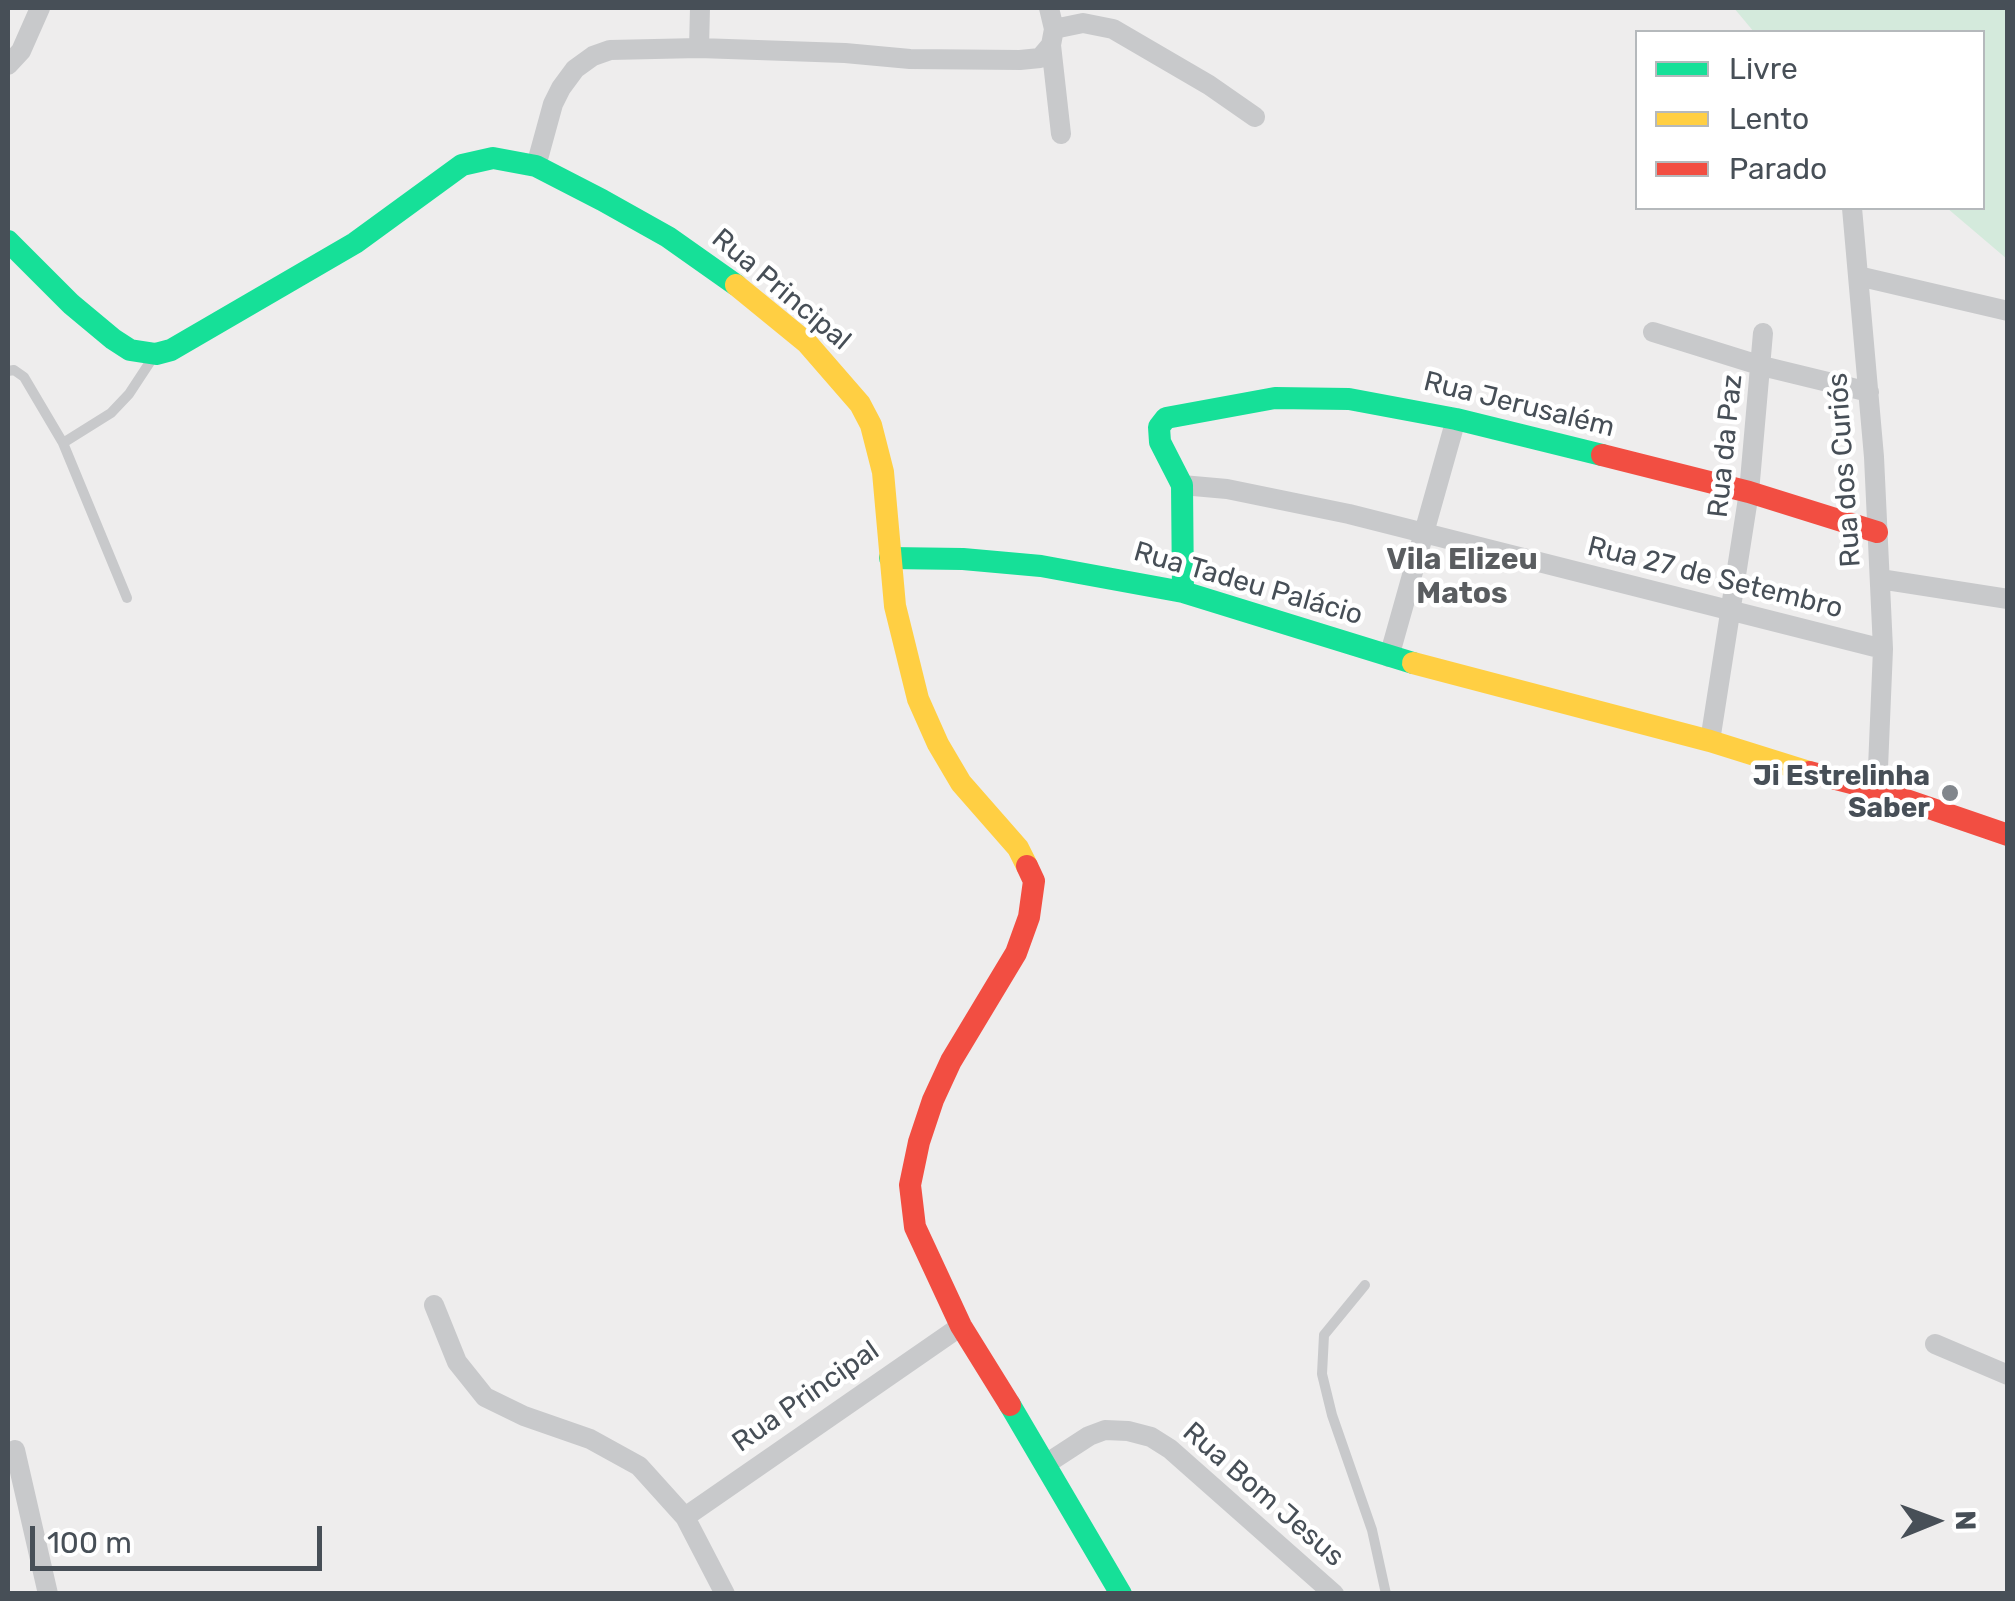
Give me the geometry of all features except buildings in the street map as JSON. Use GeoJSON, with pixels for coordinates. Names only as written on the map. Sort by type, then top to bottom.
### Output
{"type":"FeatureCollection","features":[{"type":"Feature","properties":{"kind":"street"},"geometry":{"type":"LineString","coordinates":[[8,65],[20,52],[40,8]]}},
{"type":"Feature","properties":{"kind":"street"},"geometry":{"type":"LineString","coordinates":[[699,48],[700,8]]}},
{"type":"Feature","properties":{"kind":"street"},"geometry":{"type":"LineString","coordinates":[[1049,8],[1061,134]]}},
{"type":"Feature","properties":{"kind":"street"},"geometry":{"type":"LineString","coordinates":[[536,166],[553,104],[575,69],[610,50],[699,48],[910,59],[1020,60],[1040,58],[1052,37],[1083,23],[1114,30],[1209,84],[1255,117]]}},
{"type":"Feature","properties":{"kind":"street","name":"Rua Principal"},"geometry":{"type":"LineString","coordinates":[[156,354],[171,350],[355,243],[462,165],[493,158],[536,166],[668,237],[722,274],[807,343],[860,404],[879,456],[904,652],[918,698],[961,783],[1018,848],[1034,880],[1024,936],[951,1061],[933,1100],[914,1163],[910,1205],[915,1227],[960,1326],[1121,1594]]}},
{"type":"Feature","properties":{"kind":"street","name":"Rua dos Curiós"},"geometry":{"type":"LineString","coordinates":[[1852,210],[1869,392],[1880,579],[1878,768],[1871,788]]}},
{"type":"Feature","properties":{"kind":"street"},"geometry":{"type":"LineString","coordinates":[[8,241],[113,339],[130,350],[156,354]]}},
{"type":"Feature","properties":{"kind":"street"},"geometry":{"type":"LineString","coordinates":[[1858,276],[2008,311]]}},
{"type":"Feature","properties":{"kind":"street"},"geometry":{"type":"LineString","coordinates":[[1653,332],[1762,366],[1869,392]]}},
{"type":"Feature","properties":{"kind":"street","name":"Rua da Paz"},"geometry":{"type":"LineString","coordinates":[[1710,741],[1750,492],[1763,333]]}},
{"type":"Feature","properties":{"kind":"street","name":"Rua Jerusalém"},"geometry":{"type":"LineString","coordinates":[[1182,485],[1160,442],[1159,426],[1166,418],[1275,398],[1349,399],[1456,420],[1750,492],[1877,532]]}},
{"type":"Feature","properties":{"kind":"street"},"geometry":{"type":"LineString","coordinates":[[1389,656],[1456,420]]}},
{"type":"Feature","properties":{"kind":"street"},"geometry":{"type":"LineString","coordinates":[[1182,485],[1183,592]]}},
{"type":"Feature","properties":{"kind":"street","name":"Rua 27 de Setembro"},"geometry":{"type":"LineString","coordinates":[[1182,485],[1264,495],[1349,514],[1882,649]]}},
{"type":"Feature","properties":{"kind":"street","name":"Rua Tadeu Palácio"},"geometry":{"type":"LineString","coordinates":[[890,558],[1040,566],[1183,592],[1389,656],[1871,788],[2008,835]]}},
{"type":"Feature","properties":{"kind":"street"},"geometry":{"type":"LineString","coordinates":[[1880,579],[2008,599]]}},
{"type":"Feature","properties":{"kind":"street"},"geometry":{"type":"LineString","coordinates":[[434,1305],[458,1362],[486,1397],[524,1416],[590,1439],[639,1466],[685,1517],[725,1594]]}},
{"type":"Feature","properties":{"kind":"street","name":"Rua Principal"},"geometry":{"type":"LineString","coordinates":[[685,1517],[960,1326]]}},
{"type":"Feature","properties":{"kind":"street"},"geometry":{"type":"LineString","coordinates":[[1936,1344],[2008,1376]]}},
{"type":"Feature","properties":{"kind":"street","name":"Rua Bom Jesus"},"geometry":{"type":"LineString","coordinates":[[1046,1464],[1105,1430],[1128,1430],[1151,1437],[1334,1594]]}},
{"type":"Feature","properties":{"kind":"street"},"geometry":{"type":"LineString","coordinates":[[15,1450],[48,1594]]}},
{"type":"Feature","properties":{"kind":"lane"},"geometry":{"type":"LineString","coordinates":[[63,444],[111,413],[130,394],[156,354]]}},
{"type":"Feature","properties":{"kind":"lane"},"geometry":{"type":"LineString","coordinates":[[8,371],[14,370],[24,377],[63,444],[127,598]]}},
{"type":"Feature","properties":{"kind":"lane"},"geometry":{"type":"LineString","coordinates":[[1366,1284],[1324,1335],[1322,1374],[1372,1530],[1386,1594]]}},
{"type":"Feature","properties":{"kind":"green space"},"geometry":{"type":"Polygon","coordinates":[[[1734,8],[2007,8],[2007,259],[1949,210],[1985,210],[1985,30],[1752,30],[1734,8]]]}},
{"type":"Feature","properties":{"kind":"traffic: fast"},"geometry":{"type":"LineString","coordinates":[[8,241],[71,304],[113,339],[130,350],[156,354],[171,350],[355,243],[462,165],[493,158],[536,166],[602,200],[668,237],[736,285]]}},
{"type":"Feature","properties":{"kind":"traffic: fast"},"geometry":{"type":"LineString","coordinates":[[1183,592],[1182,485],[1160,442],[1159,427],[1166,418],[1275,398],[1349,399],[1456,419],[1602,455]]}},
{"type":"Feature","properties":{"kind":"traffic: fast"},"geometry":{"type":"LineString","coordinates":[[890,558],[1041,566],[1183,592],[1413,663]]}},
{"type":"Feature","properties":{"kind":"traffic: fast"},"geometry":{"type":"LineString","coordinates":[[1010,1405],[1121,1594]]}},
{"type":"Feature","properties":{"kind":"traffic: slow"},"geometry":{"type":"LineString","coordinates":[[736,285],[807,343],[860,404],[871,425],[883,472],[895,606],[918,699],[961,783],[1018,848],[1027,866]]}},
{"type":"Feature","properties":{"kind":"traffic: slow"},"geometry":{"type":"LineString","coordinates":[[1413,663],[1710,741],[1809,772]]}},
{"type":"Feature","properties":{"kind":"traffic: jam"},"geometry":{"type":"LineString","coordinates":[[1602,455],[1749,492],[1877,532]]}},
{"type":"Feature","properties":{"kind":"traffic: jam"},"geometry":{"type":"LineString","coordinates":[[1809,772],[1871,788],[2008,835]]}},
{"type":"Feature","properties":{"kind":"traffic: jam"},"geometry":{"type":"LineString","coordinates":[[1010,1405],[961,1326],[915,1227],[910,1185],[933,1100],[951,1061],[1016,953],[1029,917],[1034,881],[1027,866]]}},
{"type":"Feature","properties":{"kind":"place","name":"Ji Estrelinha Saber"},"geometry":{"type":"Point","coordinates":[1950,793]}},
{"type":"Feature","properties":{"kind":"district","name":"Vila Elizeu Matos"},"geometry":{"type":"Point","coordinates":[1462,577]}}]}
